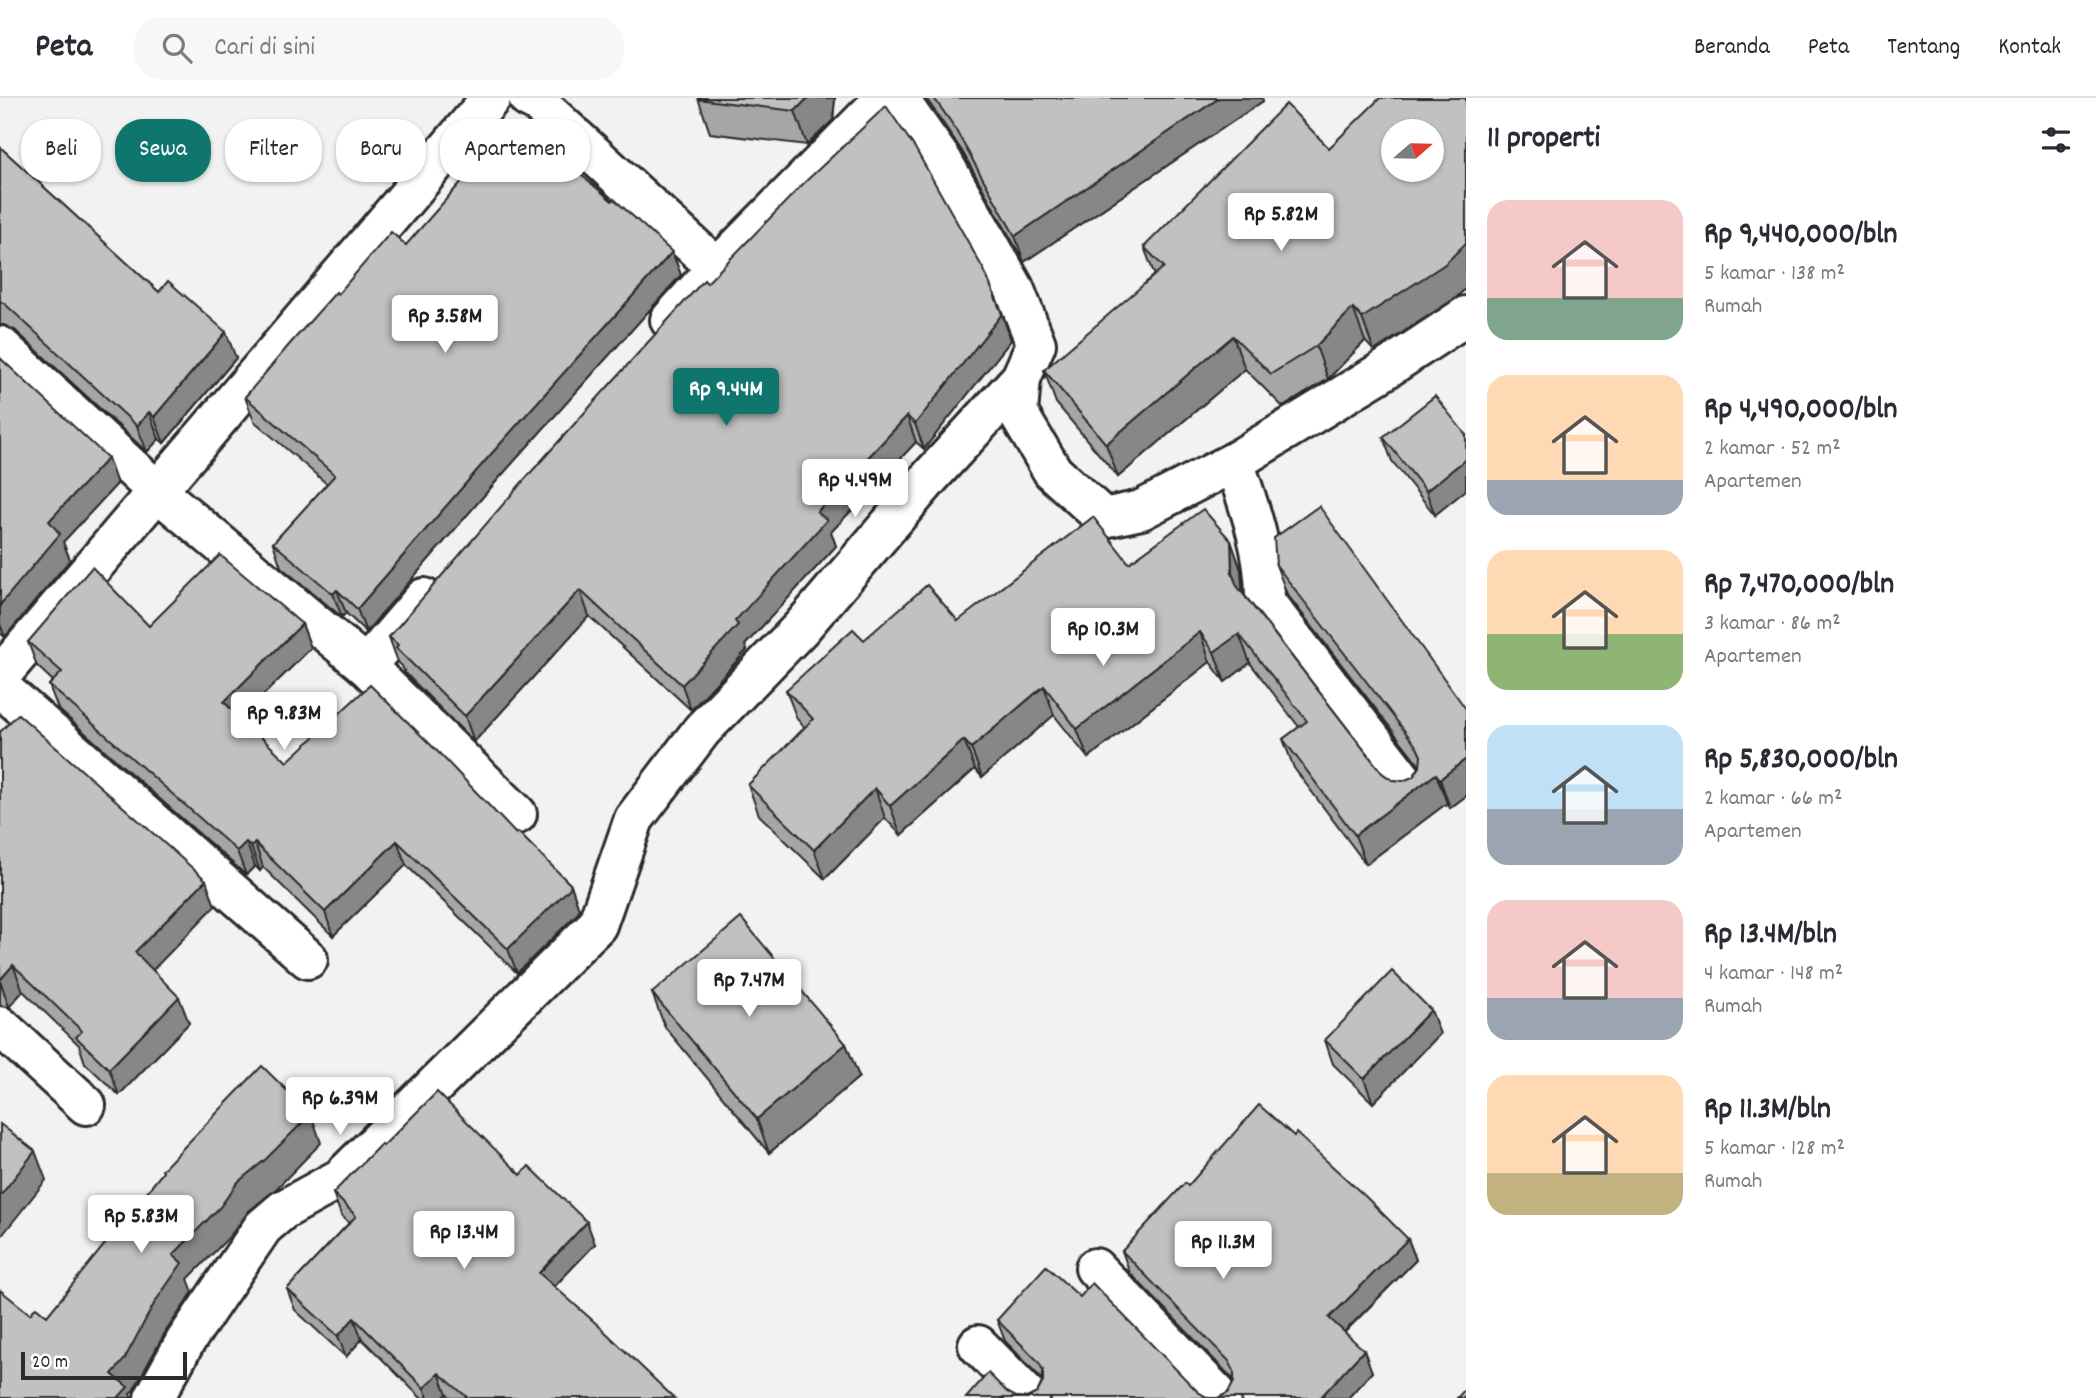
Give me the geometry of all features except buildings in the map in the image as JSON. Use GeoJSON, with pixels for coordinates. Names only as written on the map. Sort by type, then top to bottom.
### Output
{"type":"FeatureCollection","features":[{"type":"Feature","properties":{"kind":"street"},"geometry":{"type":"LineString","coordinates":[[0,676],[491,98]]}},
{"type":"Feature","properties":{"kind":"street"},"geometry":{"type":"LineString","coordinates":[[528,98],[538,103],[717,268]]}},
{"type":"Feature","properties":{"kind":"street"},"geometry":{"type":"LineString","coordinates":[[644,349],[717,268],[886,98]]}},
{"type":"Feature","properties":{"kind":"street"},"geometry":{"type":"LineString","coordinates":[[898,98],[943,162],[1014,288],[1036,344],[1021,379],[1018,413],[1053,472],[1104,518],[1141,510],[1234,462],[1384,371],[1466,316]]}},
{"type":"Feature","properties":{"kind":"street"},"geometry":{"type":"LineString","coordinates":[[0,346],[158,492],[366,666],[517,814]]}},
{"type":"Feature","properties":{"kind":"street"},"geometry":{"type":"LineString","coordinates":[[155,1398],[185,1342],[263,1227],[283,1210],[341,1178],[597,925],[634,820],[702,730],[801,628],[931,476],[1021,379]]}},
{"type":"Feature","properties":{"kind":"street"},"geometry":{"type":"LineString","coordinates":[[1234,462],[1259,541],[1266,573],[1265,602],[1410,789]]}},
{"type":"Feature","properties":{"kind":"street"},"geometry":{"type":"LineString","coordinates":[[366,666],[446,573]]}},
{"type":"Feature","properties":{"kind":"street"},"geometry":{"type":"LineString","coordinates":[[0,687],[308,959]]}},
{"type":"Feature","properties":{"kind":"street"},"geometry":{"type":"LineString","coordinates":[[0,1026],[86,1105]]}},
{"type":"Feature","properties":{"kind":"street"},"geometry":{"type":"LineString","coordinates":[[1095,1268],[1221,1398]]}},
{"type":"Feature","properties":{"kind":"street"},"geometry":{"type":"LineString","coordinates":[[978,1345],[1030,1398]]}}]}
